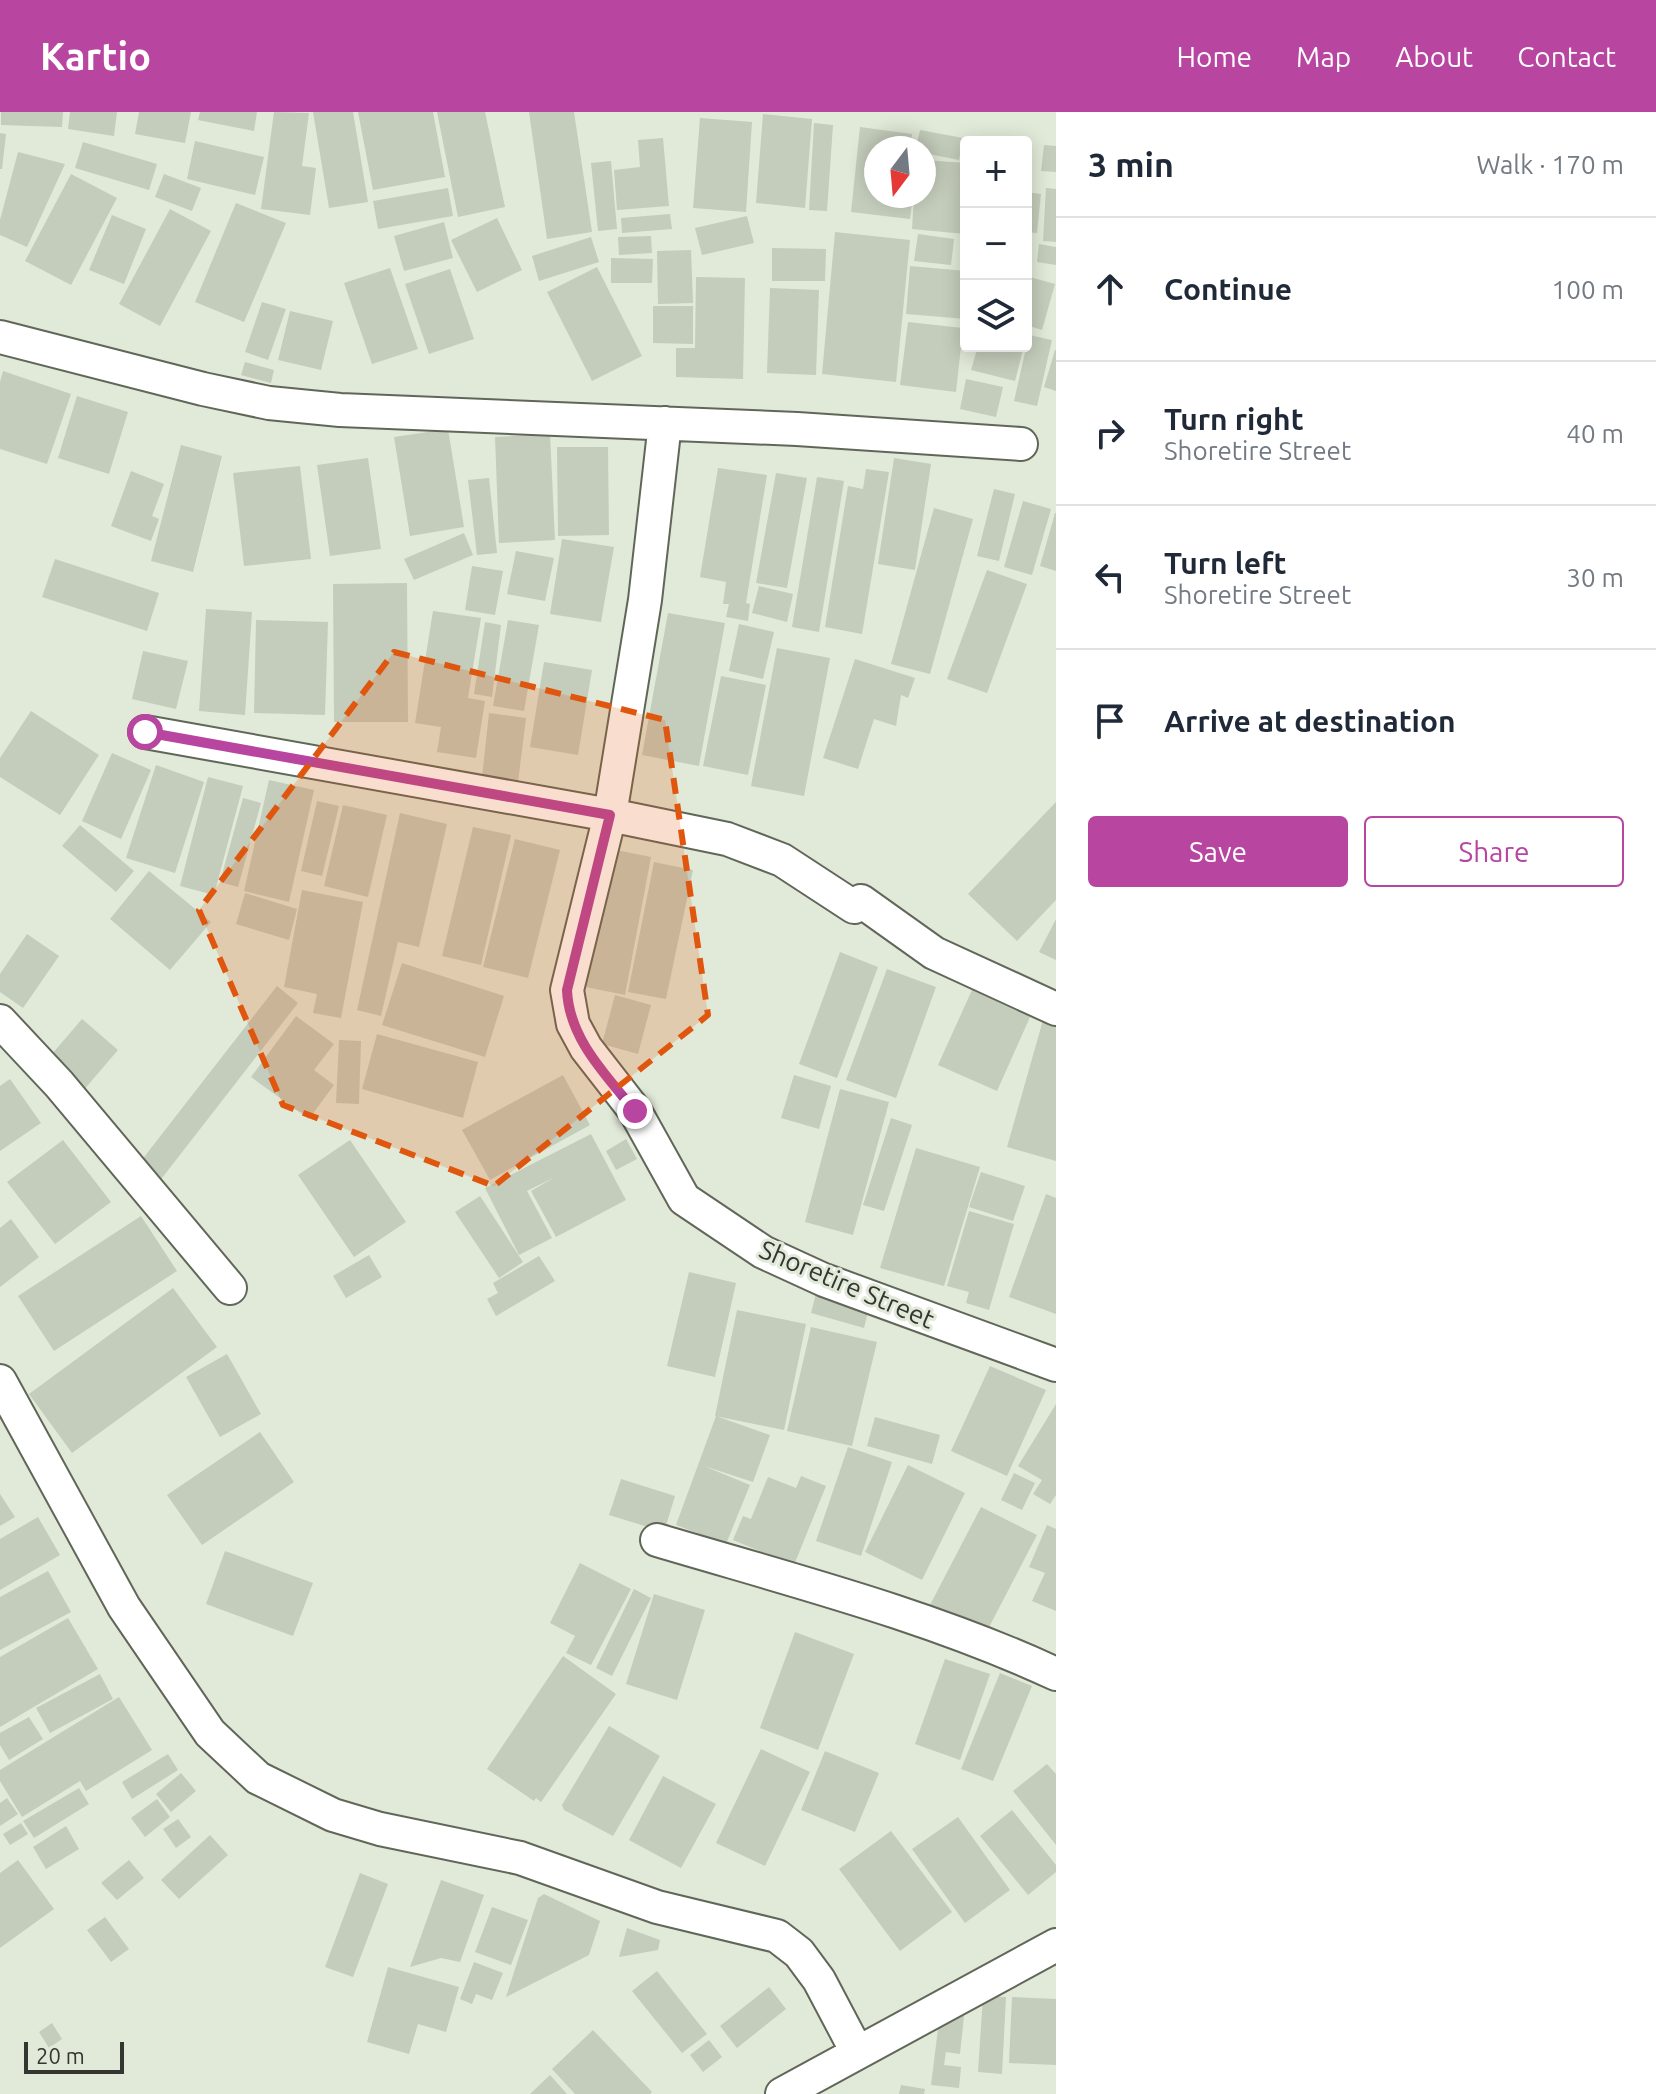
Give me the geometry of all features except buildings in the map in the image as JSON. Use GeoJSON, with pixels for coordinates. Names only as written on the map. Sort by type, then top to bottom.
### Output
{"type":"FeatureCollection","features":[{"type":"Feature","properties":{"kind":"street"},"geometry":{"type":"LineString","coordinates":[[0,337],[269,403],[340,410],[665,423],[1021,444]]}},
{"type":"Feature","properties":{"kind":"street","name":"Shoretire Street"},"geometry":{"type":"LineString","coordinates":[[665,423],[645,600],[610,815],[567,990],[568,1007],[586,1048],[635,1111],[684,1199],[763,1252],[824,1280],[1056,1365]]}},
{"type":"Feature","properties":{"kind":"street"},"geometry":{"type":"LineString","coordinates":[[145,732],[610,815],[727,839],[782,860],[854,907],[861,901],[934,953],[1056,1009]]}},
{"type":"Feature","properties":{"kind":"street"},"geometry":{"type":"LineString","coordinates":[[0,1021],[59,1084],[230,1288]]}},
{"type":"Feature","properties":{"kind":"street"},"geometry":{"type":"LineString","coordinates":[[0,1381],[124,1607],[193,1711],[232,1757],[258,1778],[333,1815],[380,1829],[520,1858],[657,1907],[777,1936],[799,1953],[819,1980],[857,2052]]}},
{"type":"Feature","properties":{"kind":"street"},"geometry":{"type":"LineString","coordinates":[[657,1540],[882,1608],[1017,1656],[1056,1674]]}},
{"type":"Feature","properties":{"kind":"street"},"geometry":{"type":"LineString","coordinates":[[782,2094],[1056,1945]]}},
{"type":"Feature","properties":{"kind":"highlighted area"},"geometry":{"type":"Polygon","coordinates":[[[394,652],[665,720],[708,1015],[494,1186],[283,1105],[199,910],[394,652]]]}},
{"type":"Feature","properties":{"kind":"route"},"geometry":{"type":"LineString","coordinates":[[145,732],[610,815],[567,990],[568,1007],[586,1048],[635,1111]]}}]}
